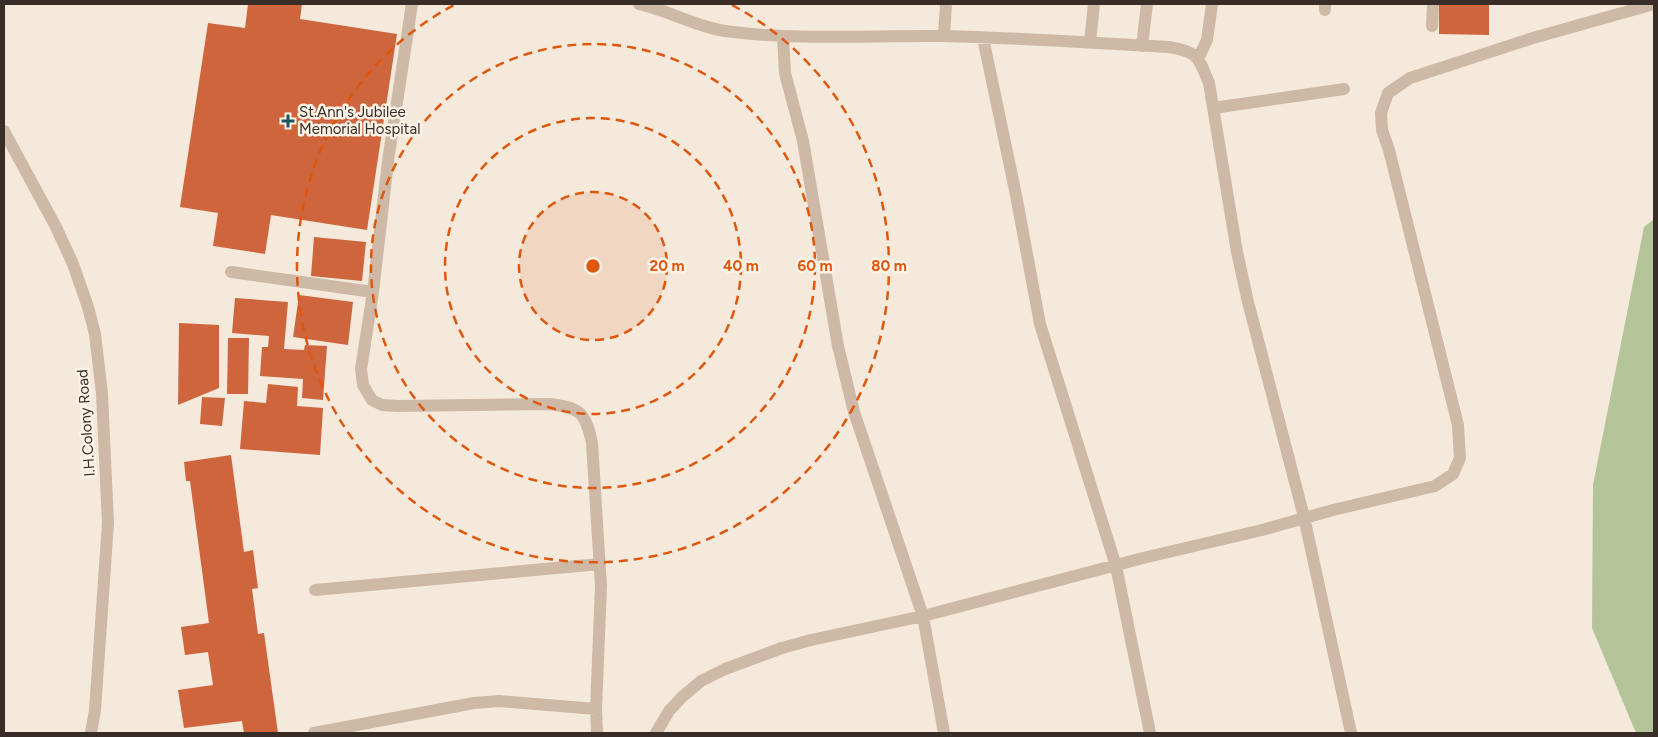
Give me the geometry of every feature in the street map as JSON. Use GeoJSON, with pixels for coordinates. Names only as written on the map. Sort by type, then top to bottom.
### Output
{"type":"FeatureCollection","features":[{"type":"Feature","properties":{"kind":"street"},"geometry":{"type":"LineString","coordinates":[[412,4],[388,161],[373,292],[361,369],[363,385],[372,400],[382,404],[398,406],[549,404],[569,406],[581,414],[588,426],[592,443],[600,564],[597,733]]}},
{"type":"Feature","properties":{"kind":"street"},"geometry":{"type":"LineString","coordinates":[[638,4],[658,6],[697,23],[723,31],[783,37],[944,36],[1090,42],[1169,47],[1187,50],[1198,59],[1209,83],[1237,252],[1248,302],[1304,517],[1351,733]]}},
{"type":"Feature","properties":{"kind":"street"},"geometry":{"type":"LineString","coordinates":[[944,36],[946,4]]}},
{"type":"Feature","properties":{"kind":"street"},"geometry":{"type":"LineString","coordinates":[[1090,42],[1094,4]]}},
{"type":"Feature","properties":{"kind":"street"},"geometry":{"type":"LineString","coordinates":[[1142,46],[1146,4]]}},
{"type":"Feature","properties":{"kind":"street"},"geometry":{"type":"LineString","coordinates":[[1198,59],[1207,40],[1212,4]]}},
{"type":"Feature","properties":{"kind":"street"},"geometry":{"type":"LineString","coordinates":[[1432,26],[1433,4]]}},
{"type":"Feature","properties":{"kind":"street"},"geometry":{"type":"LineString","coordinates":[[656,733],[669,711],[686,692],[700,681],[725,669],[782,648],[923,616],[1262,530],[1304,517],[1436,486],[1453,474],[1460,458],[1458,425],[1389,150],[1382,130],[1381,114],[1388,92],[1410,78],[1533,38],[1654,4]]}},
{"type":"Feature","properties":{"kind":"street"},"geometry":{"type":"LineString","coordinates":[[783,37],[785,72],[803,141],[838,346],[854,412],[923,616],[944,733]]}},
{"type":"Feature","properties":{"kind":"street"},"geometry":{"type":"LineString","coordinates":[[983,38],[1040,324],[1116,566],[1150,733]]}},
{"type":"Feature","properties":{"kind":"street"},"geometry":{"type":"LineString","coordinates":[[1212,108],[1344,89]]}},
{"type":"Feature","properties":{"kind":"street","name":"I.H.Colony Road"},"geometry":{"type":"LineString","coordinates":[[4,131],[56,227],[73,264],[95,334],[102,394],[108,523],[95,710],[91,733]]}},
{"type":"Feature","properties":{"kind":"street"},"geometry":{"type":"LineString","coordinates":[[231,272],[373,292]]}},
{"type":"Feature","properties":{"kind":"street"},"geometry":{"type":"LineString","coordinates":[[315,590],[600,564]]}},
{"type":"Feature","properties":{"kind":"street"},"geometry":{"type":"LineString","coordinates":[[314,733],[491,701],[596,709]]}},
{"type":"Feature","properties":{"kind":"green space"},"geometry":{"type":"Polygon","coordinates":[[[1654,219],[1654,733],[1636,733],[1592,628],[1593,485],[1644,227],[1654,219]]]}},
{"type":"Feature","properties":{"kind":"building","name":"St.Ann's Jubilee Memorial Hospital"},"geometry":{"type":"Polygon","coordinates":[[[248,4],[302,4],[300,19],[397,34],[367,230],[271,215],[265,254],[213,246],[218,213],[180,207],[208,23],[245,28],[248,4]]]}},
{"type":"Feature","properties":{"kind":"building"},"geometry":{"type":"Polygon","coordinates":[[[1439,4],[1489,4],[1489,35],[1439,34],[1439,4]]]}},
{"type":"Feature","properties":{"kind":"building"},"geometry":{"type":"Polygon","coordinates":[[[314,237],[366,242],[362,281],[311,276],[314,237]]]}},
{"type":"Feature","properties":{"kind":"building"},"geometry":{"type":"Polygon","coordinates":[[[299,295],[353,302],[348,345],[293,337],[299,295]]]}},
{"type":"Feature","properties":{"kind":"building"},"geometry":{"type":"Polygon","coordinates":[[[235,298],[288,302],[284,349],[304,350],[305,345],[327,346],[323,400],[302,398],[303,379],[260,376],[262,347],[268,347],[269,336],[232,333],[235,298]]]}},
{"type":"Feature","properties":{"kind":"building"},"geometry":{"type":"Polygon","coordinates":[[[179,323],[219,325],[219,388],[178,405],[179,323]]]}},
{"type":"Feature","properties":{"kind":"building"},"geometry":{"type":"Polygon","coordinates":[[[228,338],[249,338],[248,394],[227,394],[228,338]]]}},
{"type":"Feature","properties":{"kind":"building"},"geometry":{"type":"Polygon","coordinates":[[[268,384],[298,387],[297,406],[323,408],[320,455],[240,449],[244,401],[266,403],[268,384]]]}},
{"type":"Feature","properties":{"kind":"building"},"geometry":{"type":"Polygon","coordinates":[[[202,397],[225,398],[222,426],[200,424],[202,397]]]}},
{"type":"Feature","properties":{"kind":"building"},"geometry":{"type":"Polygon","coordinates":[[[231,455],[244,552],[253,550],[258,588],[252,589],[258,634],[264,633],[278,733],[244,733],[242,721],[184,728],[178,690],[213,685],[208,652],[185,655],[181,627],[209,623],[190,481],[186,481],[184,462],[231,455]]]}},
{"type":"Feature","properties":{"kind":"place","name":"St.Ann's Jubilee Memorial Hospital"},"geometry":{"type":"Point","coordinates":[288,121]}}]}
